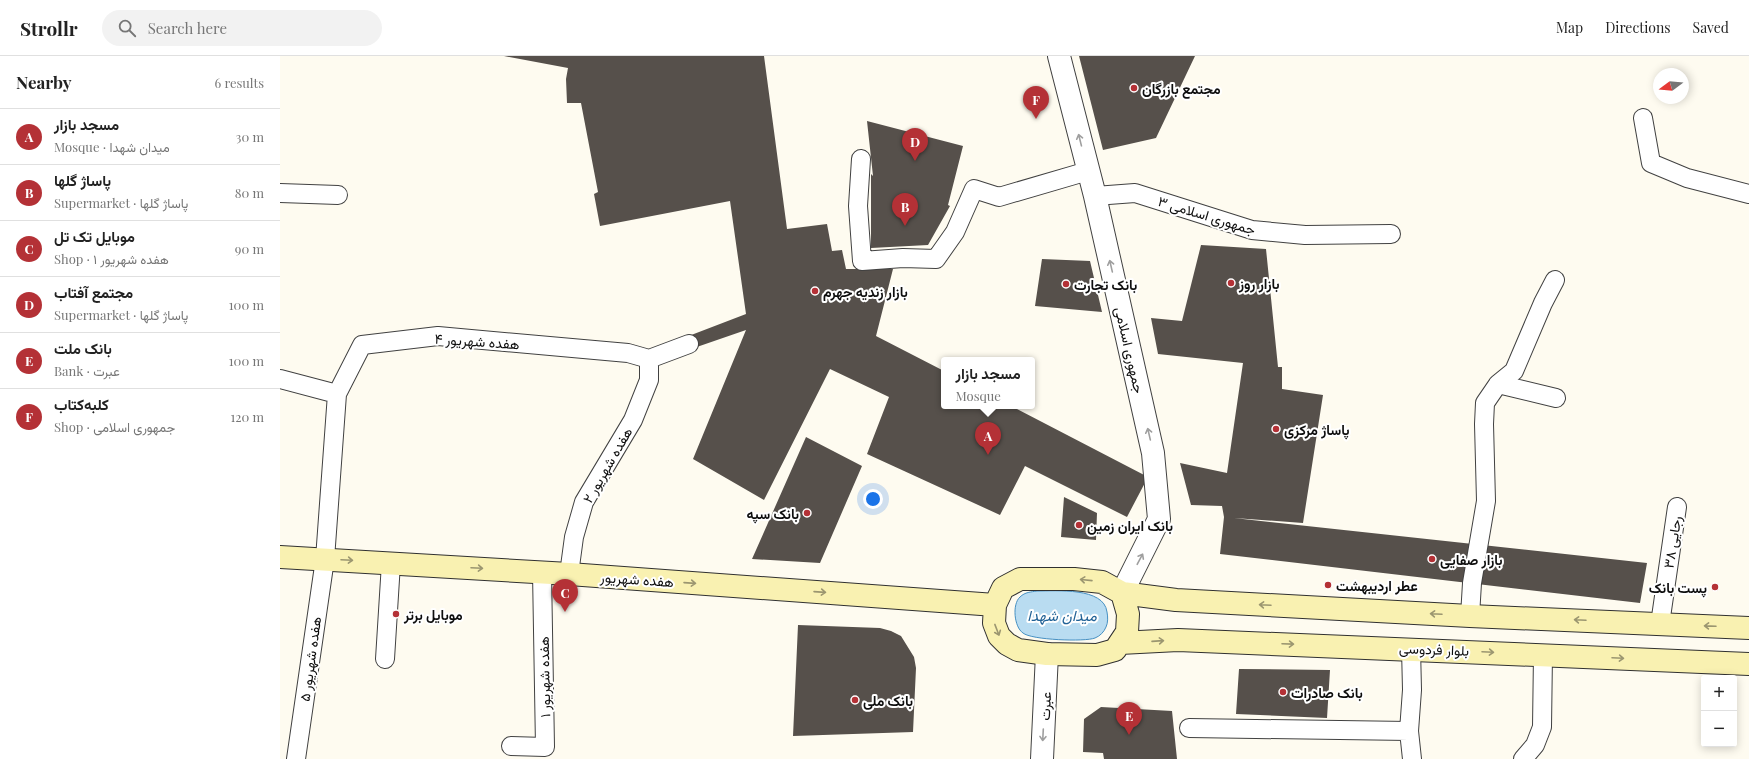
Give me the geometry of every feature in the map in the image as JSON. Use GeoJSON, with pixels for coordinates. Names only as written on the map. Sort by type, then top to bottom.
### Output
{"type":"FeatureCollection","features":[{"type":"Feature","properties":{"kind":"main road","name":"هفده شهریور"},"geometry":{"type":"LineString","coordinates":[[280,557],[542,572],[995,605]]}},
{"type":"Feature","properties":{"kind":"main road"},"geometry":{"type":"LineString","coordinates":[[1122,593],[1128,614],[1127,632],[1115,650],[1097,655],[1047,654],[1018,650],[1007,644],[999,636],[994,623],[995,605],[1003,588],[1020,579],[1074,579],[1102,582],[1122,593],[1176,600],[1470,616],[1749,628]]}},
{"type":"Feature","properties":{"kind":"main road","name":"بلوار فردوسی"},"geometry":{"type":"LineString","coordinates":[[1120,643],[1178,640],[1411,648],[1749,664]]}},
{"type":"Feature","properties":{"kind":"street","name":"جمهوری اسلامی"},"geometry":{"type":"LineString","coordinates":[[1059,56],[1095,196],[1153,453],[1159,519],[1122,593]]}},
{"type":"Feature","properties":{"kind":"street"},"geometry":{"type":"LineString","coordinates":[[1643,118],[1651,163],[1687,178],[1749,194]]}},
{"type":"Feature","properties":{"kind":"street"},"geometry":{"type":"LineString","coordinates":[[861,159],[858,206],[862,261],[903,258],[936,259],[955,232],[974,189],[999,196],[1088,171]]}},
{"type":"Feature","properties":{"kind":"street"},"geometry":{"type":"LineString","coordinates":[[280,193],[338,195]]}},
{"type":"Feature","properties":{"kind":"street","name":"جمهوری اسلامی ۳"},"geometry":{"type":"LineString","coordinates":[[1095,196],[1135,193],[1252,230],[1305,235],[1391,234]]}},
{"type":"Feature","properties":{"kind":"street"},"geometry":{"type":"LineString","coordinates":[[1470,616],[1472,583],[1486,501],[1484,424],[1485,402],[1498,384],[1514,371],[1543,303],[1555,280]]}},
{"type":"Feature","properties":{"kind":"street","name":"هفده شهریور ۴"},"geometry":{"type":"LineString","coordinates":[[325,559],[337,394],[362,345],[438,336],[628,353],[649,359]]}},
{"type":"Feature","properties":{"kind":"street"},"geometry":{"type":"LineString","coordinates":[[649,359],[689,344]]}},
{"type":"Feature","properties":{"kind":"street","name":"هفده شهریور ۲"},"geometry":{"type":"LineString","coordinates":[[569,574],[574,537],[584,502],[633,420],[649,380],[649,359]]}},
{"type":"Feature","properties":{"kind":"street"},"geometry":{"type":"LineString","coordinates":[[280,379],[337,394]]}},
{"type":"Feature","properties":{"kind":"street"},"geometry":{"type":"LineString","coordinates":[[1498,384],[1556,398]]}},
{"type":"Feature","properties":{"kind":"street","name":"رجایی ۳۸"},"geometry":{"type":"LineString","coordinates":[[1660,624],[1677,507]]}},
{"type":"Feature","properties":{"kind":"street","name":"هفده شهریور ۵"},"geometry":{"type":"LineString","coordinates":[[296,759],[325,559]]}},
{"type":"Feature","properties":{"kind":"street"},"geometry":{"type":"LineString","coordinates":[[385,659],[391,563]]}},
{"type":"Feature","properties":{"kind":"street","name":"هفده شهریور ۱"},"geometry":{"type":"LineString","coordinates":[[511,746],[545,747],[542,572]]}},
{"type":"Feature","properties":{"kind":"street"},"geometry":{"type":"LineString","coordinates":[[1411,648],[1412,690],[1410,730],[1412,759]]}},
{"type":"Feature","properties":{"kind":"street","name":"عبرت"},"geometry":{"type":"LineString","coordinates":[[1042,759],[1047,654]]}},
{"type":"Feature","properties":{"kind":"street"},"geometry":{"type":"LineString","coordinates":[[1523,759],[1535,745],[1542,726],[1543,654]]}},
{"type":"Feature","properties":{"kind":"street"},"geometry":{"type":"LineString","coordinates":[[1189,728],[1410,730]]}},
{"type":"Feature","properties":{"kind":"water","name":"میدان شهدا"},"geometry":{"type":"Polygon","coordinates":[[[1028,592],[1078,592],[1089,594],[1097,598],[1104,604],[1107,612],[1108,618],[1105,629],[1095,638],[1081,640],[1047,639],[1023,633],[1016,621],[1015,610],[1017,600],[1028,592]]]}},
{"type":"Feature","properties":{"kind":"building","name":"بازار زندیه جهرم"},"geometry":{"type":"Polygon","coordinates":[[[504,56],[764,56],[787,229],[827,224],[832,251],[842,250],[846,269],[893,269],[876,336],[941,369],[941,409],[1017,409],[1148,477],[1127,517],[1025,466],[1000,515],[867,454],[889,397],[830,369],[764,500],[693,459],[746,330],[691,349],[686,337],[746,314],[730,201],[600,226],[594,194],[598,192],[581,103],[567,103],[566,79],[568,68],[504,56]]]}},
{"type":"Feature","properties":{"kind":"building","name":"مجتمع بازرگان"},"geometry":{"type":"Polygon","coordinates":[[[1079,56],[1195,56],[1156,138],[1103,150],[1079,56]]]}},
{"type":"Feature","properties":{"kind":"building"},"geometry":{"type":"Polygon","coordinates":[[[867,121],[963,146],[948,205],[950,206],[928,245],[871,248],[871,174],[873,176],[867,121]]]}},
{"type":"Feature","properties":{"kind":"building"},"geometry":{"type":"Polygon","coordinates":[[[1201,245],[1266,249],[1278,367],[1282,367],[1282,389],[1323,395],[1303,523],[1234,518],[1647,563],[1640,603],[1220,554],[1224,517],[1222,506],[1191,505],[1180,463],[1227,473],[1243,363],[1158,354],[1151,318],[1182,321],[1201,245]]]}},
{"type":"Feature","properties":{"kind":"building","name":"بانک تجارت"},"geometry":{"type":"Polygon","coordinates":[[[1042,259],[1090,261],[1102,312],[1035,306],[1042,259]]]}},
{"type":"Feature","properties":{"kind":"building","name":"بانک سپه"},"geometry":{"type":"Polygon","coordinates":[[[806,437],[862,466],[820,563],[752,559],[806,437]]]}},
{"type":"Feature","properties":{"kind":"building","name":"بانک ایران زمین"},"geometry":{"type":"Polygon","coordinates":[[[1064,497],[1097,513],[1096,540],[1061,537],[1064,497]]]}},
{"type":"Feature","properties":{"kind":"building","name":"بانک ملی"},"geometry":{"type":"Polygon","coordinates":[[[798,625],[880,628],[901,636],[914,657],[916,668],[913,732],[793,736],[798,625]]]}},
{"type":"Feature","properties":{"kind":"building","name":"بانک صادرات"},"geometry":{"type":"Polygon","coordinates":[[[1239,669],[1330,670],[1327,718],[1236,714],[1239,669]]]}},
{"type":"Feature","properties":{"kind":"building"},"geometry":{"type":"Polygon","coordinates":[[[1101,707],[1172,711],[1177,759],[1104,759],[1103,753],[1083,752],[1084,719],[1101,707]]]}},
{"type":"Feature","properties":{"kind":"place","name":"مجتمع بازرگان"},"geometry":{"type":"Point","coordinates":[1134,88]}},
{"type":"Feature","properties":{"kind":"place","name":"کلبه‌کتاب"},"geometry":{"type":"Point","coordinates":[1036,119]}},
{"type":"Feature","properties":{"kind":"place","name":"مجتمع آفتاب"},"geometry":{"type":"Point","coordinates":[915,161]}},
{"type":"Feature","properties":{"kind":"place","name":"پاساژ گلها"},"geometry":{"type":"Point","coordinates":[905,226]}},
{"type":"Feature","properties":{"kind":"place","name":"بازار روز"},"geometry":{"type":"Point","coordinates":[1231,283]}},
{"type":"Feature","properties":{"kind":"place","name":"بانک تجارت"},"geometry":{"type":"Point","coordinates":[1066,284]}},
{"type":"Feature","properties":{"kind":"place","name":"بازار زندیه جهرم"},"geometry":{"type":"Point","coordinates":[815,291]}},
{"type":"Feature","properties":{"kind":"place","name":"پاساژ مرکزی"},"geometry":{"type":"Point","coordinates":[1276,429]}},
{"type":"Feature","properties":{"kind":"place","name":"مسجد بازار"},"geometry":{"type":"Point","coordinates":[988,455]}},
{"type":"Feature","properties":{"kind":"place","name":"بانک سپه"},"geometry":{"type":"Point","coordinates":[807,513]}},
{"type":"Feature","properties":{"kind":"place","name":"بانک ایران زمین"},"geometry":{"type":"Point","coordinates":[1079,525]}},
{"type":"Feature","properties":{"kind":"place","name":"بازار صفایی"},"geometry":{"type":"Point","coordinates":[1432,559]}},
{"type":"Feature","properties":{"kind":"place","name":"عطر اردیبهشت"},"geometry":{"type":"Point","coordinates":[1328,585]}},
{"type":"Feature","properties":{"kind":"place","name":"پست بانک"},"geometry":{"type":"Point","coordinates":[1715,587]}},
{"type":"Feature","properties":{"kind":"place","name":"موبایل تک تل"},"geometry":{"type":"Point","coordinates":[565,612]}},
{"type":"Feature","properties":{"kind":"place","name":"موبایل برتر"},"geometry":{"type":"Point","coordinates":[396,614]}},
{"type":"Feature","properties":{"kind":"place","name":"بانک صادرات"},"geometry":{"type":"Point","coordinates":[1283,692]}},
{"type":"Feature","properties":{"kind":"place","name":"بانک ملی"},"geometry":{"type":"Point","coordinates":[855,700]}},
{"type":"Feature","properties":{"kind":"place","name":"بانک ملت"},"geometry":{"type":"Point","coordinates":[1129,735]}}]}
